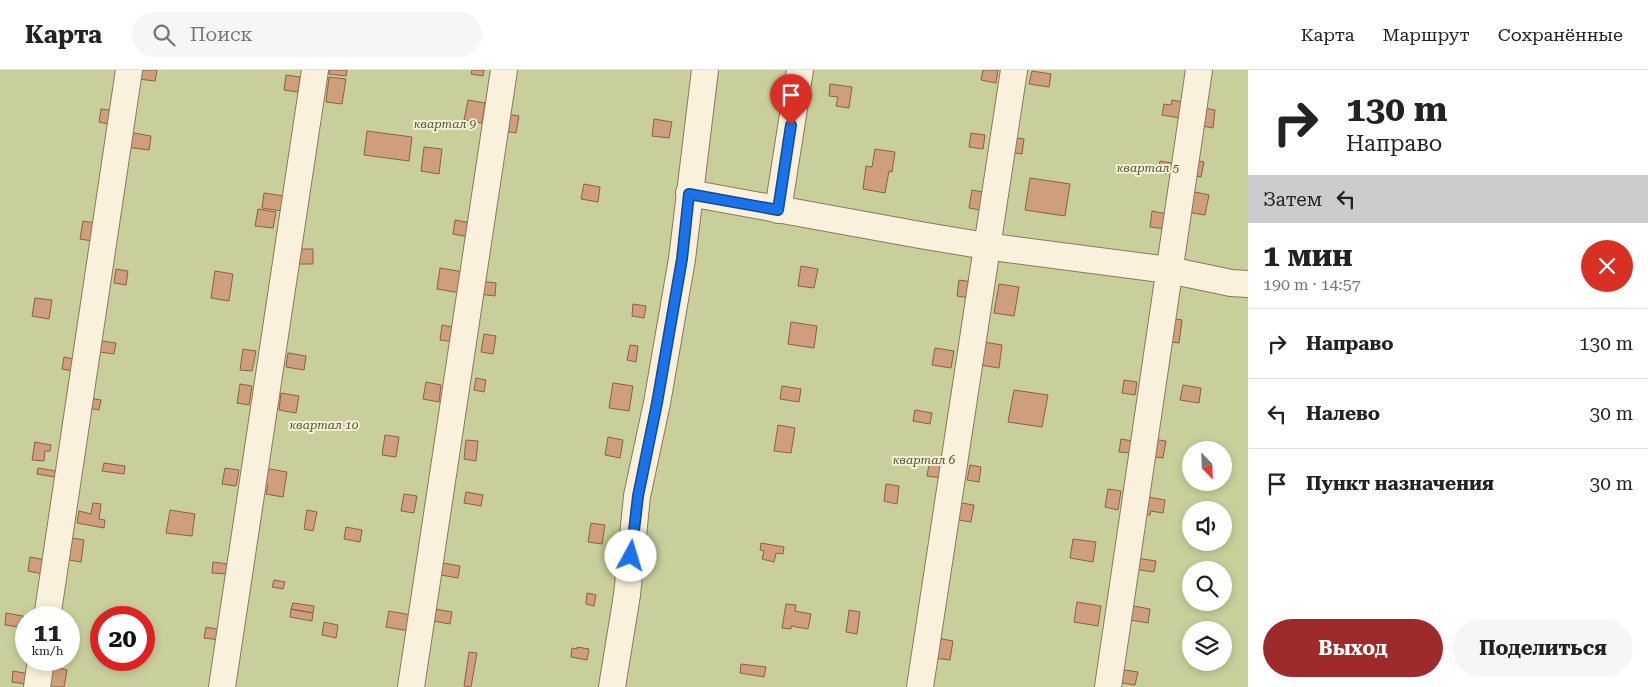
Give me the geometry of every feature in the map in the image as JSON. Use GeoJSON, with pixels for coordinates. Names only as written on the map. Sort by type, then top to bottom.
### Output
{"type":"FeatureCollection","features":[{"type":"Feature","properties":{"kind":"lane"},"geometry":{"type":"LineString","coordinates":[[49,606],[129,70]]}},
{"type":"Feature","properties":{"kind":"lane"},"geometry":{"type":"LineString","coordinates":[[222,687],[315,70]]}},
{"type":"Feature","properties":{"kind":"lane"},"geometry":{"type":"LineString","coordinates":[[411,687],[504,70]]}},
{"type":"Feature","properties":{"kind":"lane"},"geometry":{"type":"LineString","coordinates":[[612,687],[627,595],[638,496],[657,403],[682,259],[705,70]]}},
{"type":"Feature","properties":{"kind":"lane"},"geometry":{"type":"LineString","coordinates":[[778,210],[800,70]]}},
{"type":"Feature","properties":{"kind":"lane"},"geometry":{"type":"LineString","coordinates":[[920,687],[1014,70]]}},
{"type":"Feature","properties":{"kind":"lane"},"geometry":{"type":"LineString","coordinates":[[1108,687],[1199,70]]}},
{"type":"Feature","properties":{"kind":"lane"},"geometry":{"type":"LineString","coordinates":[[689,194],[987,246],[1169,270],[1231,283],[1248,284]]}},
{"type":"Feature","properties":{"kind":"lane"},"geometry":{"type":"LineString","coordinates":[[37,687],[39,671]]}},
{"type":"Feature","properties":{"kind":"green space"},"geometry":{"type":"Polygon","coordinates":[[[0,70],[1248,70],[1248,687],[0,687],[0,70]]]}},
{"type":"Feature","properties":{"kind":"building"},"geometry":{"type":"Polygon","coordinates":[[[139,70],[157,70],[155,81],[138,79],[139,70]]]}},
{"type":"Feature","properties":{"kind":"building"},"geometry":{"type":"Polygon","coordinates":[[[329,70],[347,70],[346,76],[329,74],[329,70]]]}},
{"type":"Feature","properties":{"kind":"building"},"geometry":{"type":"Polygon","coordinates":[[[472,70],[484,70],[483,76],[471,74],[472,70]]]}},
{"type":"Feature","properties":{"kind":"building"},"geometry":{"type":"Polygon","coordinates":[[[983,70],[998,70],[996,83],[981,80],[983,70]]]}},
{"type":"Feature","properties":{"kind":"building"},"geometry":{"type":"Polygon","coordinates":[[[1032,71],[1051,74],[1049,87],[1029,84],[1032,71]]]}},
{"type":"Feature","properties":{"kind":"building"},"geometry":{"type":"Polygon","coordinates":[[[286,75],[300,77],[298,92],[284,90],[286,75]]]}},
{"type":"Feature","properties":{"kind":"building"},"geometry":{"type":"Polygon","coordinates":[[[329,77],[346,79],[342,104],[326,102],[329,77]]]}},
{"type":"Feature","properties":{"kind":"building"},"geometry":{"type":"Polygon","coordinates":[[[830,84],[852,87],[849,108],[836,106],[838,97],[829,96],[830,84]]]}},
{"type":"Feature","properties":{"kind":"building"},"geometry":{"type":"Polygon","coordinates":[[[468,100],[485,103],[482,123],[464,120],[468,100]]]}},
{"type":"Feature","properties":{"kind":"building"},"geometry":{"type":"Polygon","coordinates":[[[1172,100],[1183,102],[1180,118],[1162,115],[1164,104],[1171,105],[1172,100]]]}},
{"type":"Feature","properties":{"kind":"building"},"geometry":{"type":"Polygon","coordinates":[[[1204,108],[1215,110],[1213,128],[1202,126],[1204,108]]]}},
{"type":"Feature","properties":{"kind":"building"},"geometry":{"type":"Polygon","coordinates":[[[101,109],[115,111],[113,125],[99,122],[101,109]]]}},
{"type":"Feature","properties":{"kind":"building"},"geometry":{"type":"Polygon","coordinates":[[[507,114],[519,116],[516,133],[504,131],[507,114]]]}},
{"type":"Feature","properties":{"kind":"building"},"geometry":{"type":"Polygon","coordinates":[[[654,119],[672,122],[669,138],[652,136],[654,119]]]}},
{"type":"Feature","properties":{"kind":"building"},"geometry":{"type":"Polygon","coordinates":[[[367,131],[412,137],[409,161],[364,155],[367,131]]]}},
{"type":"Feature","properties":{"kind":"building"},"geometry":{"type":"Polygon","coordinates":[[[128,132],[151,136],[149,150],[126,147],[128,132]]]}},
{"type":"Feature","properties":{"kind":"building"},"geometry":{"type":"Polygon","coordinates":[[[971,133],[985,135],[983,149],[969,147],[971,133]]]}},
{"type":"Feature","properties":{"kind":"building"},"geometry":{"type":"Polygon","coordinates":[[[1010,137],[1024,139],[1022,154],[1008,152],[1010,137]]]}},
{"type":"Feature","properties":{"kind":"building"},"geometry":{"type":"Polygon","coordinates":[[[424,147],[442,149],[439,174],[421,171],[424,147]]]}},
{"type":"Feature","properties":{"kind":"building"},"geometry":{"type":"Polygon","coordinates":[[[875,149],[895,152],[892,172],[889,171],[885,193],[863,189],[866,166],[872,167],[875,149]]]}},
{"type":"Feature","properties":{"kind":"building"},"geometry":{"type":"Polygon","coordinates":[[[1194,160],[1204,162],[1201,177],[1191,175],[1194,160]]]}},
{"type":"Feature","properties":{"kind":"building"},"geometry":{"type":"Polygon","coordinates":[[[1160,161],[1172,163],[1171,174],[1158,172],[1160,161]]]}},
{"type":"Feature","properties":{"kind":"building"},"geometry":{"type":"Polygon","coordinates":[[[1030,178],[1070,184],[1065,216],[1025,210],[1030,178]]]}},
{"type":"Feature","properties":{"kind":"building"},"geometry":{"type":"Polygon","coordinates":[[[584,184],[600,187],[598,202],[581,199],[584,184]]]}},
{"type":"Feature","properties":{"kind":"building"},"geometry":{"type":"Polygon","coordinates":[[[972,190],[983,192],[980,210],[969,208],[972,190]]]}},
{"type":"Feature","properties":{"kind":"building"},"geometry":{"type":"Polygon","coordinates":[[[1190,191],[1209,195],[1205,215],[1187,212],[1190,191]]]}},
{"type":"Feature","properties":{"kind":"building"},"geometry":{"type":"Polygon","coordinates":[[[264,193],[284,196],[282,211],[262,208],[264,193]]]}},
{"type":"Feature","properties":{"kind":"building"},"geometry":{"type":"Polygon","coordinates":[[[258,209],[276,212],[273,228],[255,226],[258,209]]]}},
{"type":"Feature","properties":{"kind":"building"},"geometry":{"type":"Polygon","coordinates":[[[1152,211],[1167,214],[1165,229],[1150,227],[1152,211]]]}},
{"type":"Feature","properties":{"kind":"building"},"geometry":{"type":"Polygon","coordinates":[[[455,220],[471,223],[469,237],[453,234],[455,220]]]}},
{"type":"Feature","properties":{"kind":"building"},"geometry":{"type":"Polygon","coordinates":[[[83,221],[95,223],[92,241],[80,239],[83,221]]]}},
{"type":"Feature","properties":{"kind":"building"},"geometry":{"type":"Polygon","coordinates":[[[296,249],[313,249],[313,264],[296,264],[296,249]]]}},
{"type":"Feature","properties":{"kind":"building"},"geometry":{"type":"Polygon","coordinates":[[[801,266],[818,269],[814,288],[798,286],[801,266]]]}},
{"type":"Feature","properties":{"kind":"building"},"geometry":{"type":"Polygon","coordinates":[[[440,268],[464,272],[461,293],[437,289],[440,268]]]}},
{"type":"Feature","properties":{"kind":"building"},"geometry":{"type":"Polygon","coordinates":[[[116,269],[128,271],[126,285],[114,283],[116,269]]]}},
{"type":"Feature","properties":{"kind":"building"},"geometry":{"type":"Polygon","coordinates":[[[215,271],[233,274],[229,301],[211,298],[215,271]]]}},
{"type":"Feature","properties":{"kind":"building"},"geometry":{"type":"Polygon","coordinates":[[[959,280],[973,282],[970,298],[957,296],[959,280]]]}},
{"type":"Feature","properties":{"kind":"building"},"geometry":{"type":"Polygon","coordinates":[[[480,281],[496,283],[495,296],[479,294],[480,281]]]}},
{"type":"Feature","properties":{"kind":"building"},"geometry":{"type":"Polygon","coordinates":[[[999,284],[1019,287],[1014,316],[994,313],[999,284]]]}},
{"type":"Feature","properties":{"kind":"building"},"geometry":{"type":"Polygon","coordinates":[[[35,298],[52,300],[49,319],[32,316],[35,298]]]}},
{"type":"Feature","properties":{"kind":"building"},"geometry":{"type":"Polygon","coordinates":[[[633,304],[646,306],[644,318],[632,316],[633,304]]]}},
{"type":"Feature","properties":{"kind":"building"},"geometry":{"type":"Polygon","coordinates":[[[1170,318],[1182,320],[1179,343],[1166,341],[1170,318]]]}},
{"type":"Feature","properties":{"kind":"building"},"geometry":{"type":"Polygon","coordinates":[[[791,322],[817,326],[814,348],[788,344],[791,322]]]}},
{"type":"Feature","properties":{"kind":"building"},"geometry":{"type":"Polygon","coordinates":[[[442,325],[456,328],[454,342],[440,340],[442,325]]]}},
{"type":"Feature","properties":{"kind":"building"},"geometry":{"type":"Polygon","coordinates":[[[484,334],[496,336],[493,354],[481,352],[484,334]]]}},
{"type":"Feature","properties":{"kind":"building"},"geometry":{"type":"Polygon","coordinates":[[[102,341],[116,343],[114,354],[100,352],[102,341]]]}},
{"type":"Feature","properties":{"kind":"building"},"geometry":{"type":"Polygon","coordinates":[[[984,342],[1002,345],[999,368],[980,365],[984,342]]]}},
{"type":"Feature","properties":{"kind":"building"},"geometry":{"type":"Polygon","coordinates":[[[630,345],[638,346],[636,362],[627,360],[630,345]]]}},
{"type":"Feature","properties":{"kind":"building"},"geometry":{"type":"Polygon","coordinates":[[[935,348],[954,351],[951,368],[932,365],[935,348]]]}},
{"type":"Feature","properties":{"kind":"building"},"geometry":{"type":"Polygon","coordinates":[[[243,349],[256,351],[252,371],[240,370],[243,349]]]}},
{"type":"Feature","properties":{"kind":"building"},"geometry":{"type":"Polygon","coordinates":[[[288,353],[306,356],[304,370],[286,367],[288,353]]]}},
{"type":"Feature","properties":{"kind":"building"},"geometry":{"type":"Polygon","coordinates":[[[64,357],[74,359],[72,371],[62,369],[64,357]]]}},
{"type":"Feature","properties":{"kind":"building"},"geometry":{"type":"Polygon","coordinates":[[[476,378],[486,380],[484,392],[474,390],[476,378]]]}},
{"type":"Feature","properties":{"kind":"building"},"geometry":{"type":"Polygon","coordinates":[[[1124,380],[1137,382],[1135,395],[1122,393],[1124,380]]]}},
{"type":"Feature","properties":{"kind":"building"},"geometry":{"type":"Polygon","coordinates":[[[426,382],[441,385],[439,402],[423,399],[426,382]]]}},
{"type":"Feature","properties":{"kind":"building"},"geometry":{"type":"Polygon","coordinates":[[[613,383],[633,386],[629,411],[609,408],[613,383]]]}},
{"type":"Feature","properties":{"kind":"building"},"geometry":{"type":"Polygon","coordinates":[[[240,384],[252,386],[249,405],[237,403],[240,384]]]}},
{"type":"Feature","properties":{"kind":"building"},"geometry":{"type":"Polygon","coordinates":[[[1183,385],[1201,388],[1199,403],[1180,400],[1183,385]]]}},
{"type":"Feature","properties":{"kind":"building"},"geometry":{"type":"Polygon","coordinates":[[[782,386],[801,389],[799,402],[780,399],[782,386]]]}},
{"type":"Feature","properties":{"kind":"building"},"geometry":{"type":"Polygon","coordinates":[[[1014,390],[1048,395],[1042,427],[1008,422],[1014,390]]]}},
{"type":"Feature","properties":{"kind":"building"},"geometry":{"type":"Polygon","coordinates":[[[281,393],[299,396],[296,413],[279,410],[281,393]]]}},
{"type":"Feature","properties":{"kind":"building"},"geometry":{"type":"Polygon","coordinates":[[[89,398],[101,400],[99,410],[87,408],[89,398]]]}},
{"type":"Feature","properties":{"kind":"building"},"geometry":{"type":"Polygon","coordinates":[[[915,410],[932,413],[930,424],[913,421],[915,410]]]}},
{"type":"Feature","properties":{"kind":"building"},"geometry":{"type":"Polygon","coordinates":[[[778,425],[795,428],[791,453],[774,451],[778,425]]]}},
{"type":"Feature","properties":{"kind":"building"},"geometry":{"type":"Polygon","coordinates":[[[385,435],[399,437],[396,457],[382,455],[385,435]]]}},
{"type":"Feature","properties":{"kind":"building"},"geometry":{"type":"Polygon","coordinates":[[[608,437],[623,440],[620,458],[605,455],[608,437]]]}},
{"type":"Feature","properties":{"kind":"building"},"geometry":{"type":"Polygon","coordinates":[[[1121,439],[1133,441],[1131,453],[1119,452],[1121,439]]]}},
{"type":"Feature","properties":{"kind":"building"},"geometry":{"type":"Polygon","coordinates":[[[1152,439],[1166,441],[1163,458],[1149,456],[1152,439]]]}},
{"type":"Feature","properties":{"kind":"building"},"geometry":{"type":"Polygon","coordinates":[[[466,440],[478,441],[476,461],[464,459],[466,440]]]}},
{"type":"Feature","properties":{"kind":"building"},"geometry":{"type":"Polygon","coordinates":[[[35,442],[51,445],[50,451],[45,451],[44,461],[32,460],[35,442]]]}},
{"type":"Feature","properties":{"kind":"building"},"geometry":{"type":"Polygon","coordinates":[[[930,459],[945,461],[942,478],[927,476],[930,459]]]}},
{"type":"Feature","properties":{"kind":"building"},"geometry":{"type":"Polygon","coordinates":[[[104,463],[125,466],[124,474],[102,471],[104,463]]]}},
{"type":"Feature","properties":{"kind":"building"},"geometry":{"type":"Polygon","coordinates":[[[970,465],[981,467],[979,482],[967,480],[970,465]]]}},
{"type":"Feature","properties":{"kind":"building"},"geometry":{"type":"Polygon","coordinates":[[[38,468],[56,471],[55,477],[37,474],[38,468]]]}},
{"type":"Feature","properties":{"kind":"building"},"geometry":{"type":"Polygon","coordinates":[[[225,468],[239,470],[236,486],[222,484],[225,468]]]}},
{"type":"Feature","properties":{"kind":"building"},"geometry":{"type":"Polygon","coordinates":[[[264,468],[287,472],[283,497],[266,494],[268,485],[262,484],[264,468]]]}},
{"type":"Feature","properties":{"kind":"building"},"geometry":{"type":"Polygon","coordinates":[[[886,484],[899,486],[897,504],[884,501],[886,484]]]}},
{"type":"Feature","properties":{"kind":"building"},"geometry":{"type":"Polygon","coordinates":[[[1108,489],[1121,491],[1118,510],[1105,507],[1108,489]]]}},
{"type":"Feature","properties":{"kind":"building"},"geometry":{"type":"Polygon","coordinates":[[[466,492],[483,495],[481,506],[464,503],[466,492]]]}},
{"type":"Feature","properties":{"kind":"building"},"geometry":{"type":"Polygon","coordinates":[[[404,494],[417,496],[414,513],[401,511],[404,494]]]}},
{"type":"Feature","properties":{"kind":"building"},"geometry":{"type":"Polygon","coordinates":[[[1142,496],[1165,500],[1163,513],[1151,511],[1150,515],[1140,514],[1142,496]]]}},
{"type":"Feature","properties":{"kind":"building"},"geometry":{"type":"Polygon","coordinates":[[[955,502],[974,505],[971,522],[952,519],[955,502]]]}},
{"type":"Feature","properties":{"kind":"building"},"geometry":{"type":"Polygon","coordinates":[[[93,503],[101,504],[99,519],[105,520],[104,528],[77,523],[79,511],[91,514],[93,503]]]}},
{"type":"Feature","properties":{"kind":"building"},"geometry":{"type":"Polygon","coordinates":[[[170,510],[195,514],[192,536],[166,533],[170,510]]]}},
{"type":"Feature","properties":{"kind":"building"},"geometry":{"type":"Polygon","coordinates":[[[307,510],[317,512],[313,531],[304,529],[307,510]]]}},
{"type":"Feature","properties":{"kind":"building"},"geometry":{"type":"Polygon","coordinates":[[[591,523],[605,525],[602,544],[588,542],[591,523]]]}},
{"type":"Feature","properties":{"kind":"building"},"geometry":{"type":"Polygon","coordinates":[[[346,527],[362,530],[360,542],[344,539],[346,527]]]}},
{"type":"Feature","properties":{"kind":"building"},"geometry":{"type":"Polygon","coordinates":[[[72,538],[84,540],[81,562],[69,560],[72,538]]]}},
{"type":"Feature","properties":{"kind":"building"},"geometry":{"type":"Polygon","coordinates":[[[1073,539],[1096,542],[1093,562],[1070,558],[1073,539]]]}},
{"type":"Feature","properties":{"kind":"building"},"geometry":{"type":"Polygon","coordinates":[[[761,543],[784,547],[783,554],[776,553],[774,562],[762,559],[764,551],[760,550],[761,543]]]}},
{"type":"Feature","properties":{"kind":"building"},"geometry":{"type":"Polygon","coordinates":[[[30,557],[45,560],[43,574],[28,571],[30,557]]]}},
{"type":"Feature","properties":{"kind":"building"},"geometry":{"type":"Polygon","coordinates":[[[1136,558],[1156,561],[1154,572],[1134,569],[1136,558]]]}},
{"type":"Feature","properties":{"kind":"building"},"geometry":{"type":"Polygon","coordinates":[[[213,562],[228,564],[227,574],[212,573],[213,562]]]}},
{"type":"Feature","properties":{"kind":"building"},"geometry":{"type":"Polygon","coordinates":[[[443,563],[460,566],[458,578],[441,575],[443,563]]]}},
{"type":"Feature","properties":{"kind":"building"},"geometry":{"type":"Polygon","coordinates":[[[274,580],[285,582],[283,589],[272,587],[274,580]]]}},
{"type":"Feature","properties":{"kind":"building"},"geometry":{"type":"Polygon","coordinates":[[[587,593],[596,595],[594,606],[586,604],[587,593]]]}},
{"type":"Feature","properties":{"kind":"building"},"geometry":{"type":"Polygon","coordinates":[[[1077,602],[1101,606],[1098,626],[1074,622],[1077,602]]]}},
{"type":"Feature","properties":{"kind":"building"},"geometry":{"type":"Polygon","coordinates":[[[293,603],[314,606],[313,613],[291,609],[293,603]]]}},
{"type":"Feature","properties":{"kind":"building"},"geometry":{"type":"Polygon","coordinates":[[[786,604],[796,605],[795,611],[811,614],[808,629],[791,626],[791,629],[782,628],[786,604]]]}},
{"type":"Feature","properties":{"kind":"building"},"geometry":{"type":"Polygon","coordinates":[[[1128,605],[1150,609],[1148,623],[1125,619],[1128,605]]]}},
{"type":"Feature","properties":{"kind":"building"},"geometry":{"type":"Polygon","coordinates":[[[291,609],[313,613],[312,621],[290,617],[291,609]]]}},
{"type":"Feature","properties":{"kind":"building"},"geometry":{"type":"Polygon","coordinates":[[[435,609],[452,612],[450,624],[433,621],[435,609]]]}},
{"type":"Feature","properties":{"kind":"building"},"geometry":{"type":"Polygon","coordinates":[[[849,610],[860,612],[857,634],[846,632],[849,610]]]}},
{"type":"Feature","properties":{"kind":"building"},"geometry":{"type":"Polygon","coordinates":[[[389,611],[411,615],[409,631],[386,627],[389,611]]]}},
{"type":"Feature","properties":{"kind":"building"},"geometry":{"type":"Polygon","coordinates":[[[6,613],[15,615],[15,626],[5,625],[6,613]]]}},
{"type":"Feature","properties":{"kind":"building"},"geometry":{"type":"Polygon","coordinates":[[[324,622],[338,625],[336,638],[322,635],[324,622]]]}},
{"type":"Feature","properties":{"kind":"building"},"geometry":{"type":"Polygon","coordinates":[[[206,627],[222,630],[220,640],[204,638],[206,627]]]}},
{"type":"Feature","properties":{"kind":"building"},"geometry":{"type":"Polygon","coordinates":[[[937,638],[953,641],[950,660],[934,658],[937,638]]]}},
{"type":"Feature","properties":{"kind":"building"},"geometry":{"type":"Polygon","coordinates":[[[577,647],[589,649],[587,660],[571,657],[572,648],[577,649],[577,647]]]}},
{"type":"Feature","properties":{"kind":"building"},"geometry":{"type":"Polygon","coordinates":[[[469,652],[477,653],[471,687],[464,686],[469,652]]]}},
{"type":"Feature","properties":{"kind":"building"},"geometry":{"type":"Polygon","coordinates":[[[741,664],[766,667],[764,677],[740,673],[741,664]]]}},
{"type":"Feature","properties":{"kind":"building"},"geometry":{"type":"Polygon","coordinates":[[[1119,669],[1138,672],[1135,685],[1116,682],[1119,669]]]}},
{"type":"Feature","properties":{"kind":"building"},"geometry":{"type":"Polygon","coordinates":[[[13,671],[29,674],[27,684],[12,682],[13,671]]]}},
{"type":"Feature","properties":{"kind":"building"},"geometry":{"type":"Polygon","coordinates":[[[52,671],[67,671],[64,687],[50,687],[52,671]]]}},
{"type":"Feature","properties":{"kind":"route"},"geometry":{"type":"LineString","coordinates":[[631,556],[638,496],[657,403],[682,259],[689,194],[778,210],[791,125]]}},
{"type":"Feature","properties":{"kind":"park label","name":"квартал 9"},"geometry":{"type":"Point","coordinates":[445,124]}},
{"type":"Feature","properties":{"kind":"park label","name":"квартал 5"},"geometry":{"type":"Point","coordinates":[1148,168]}},
{"type":"Feature","properties":{"kind":"park label","name":"квартал 10"},"geometry":{"type":"Point","coordinates":[324,425]}},
{"type":"Feature","properties":{"kind":"park label","name":"квартал 6"},"geometry":{"type":"Point","coordinates":[924,460]}}]}
